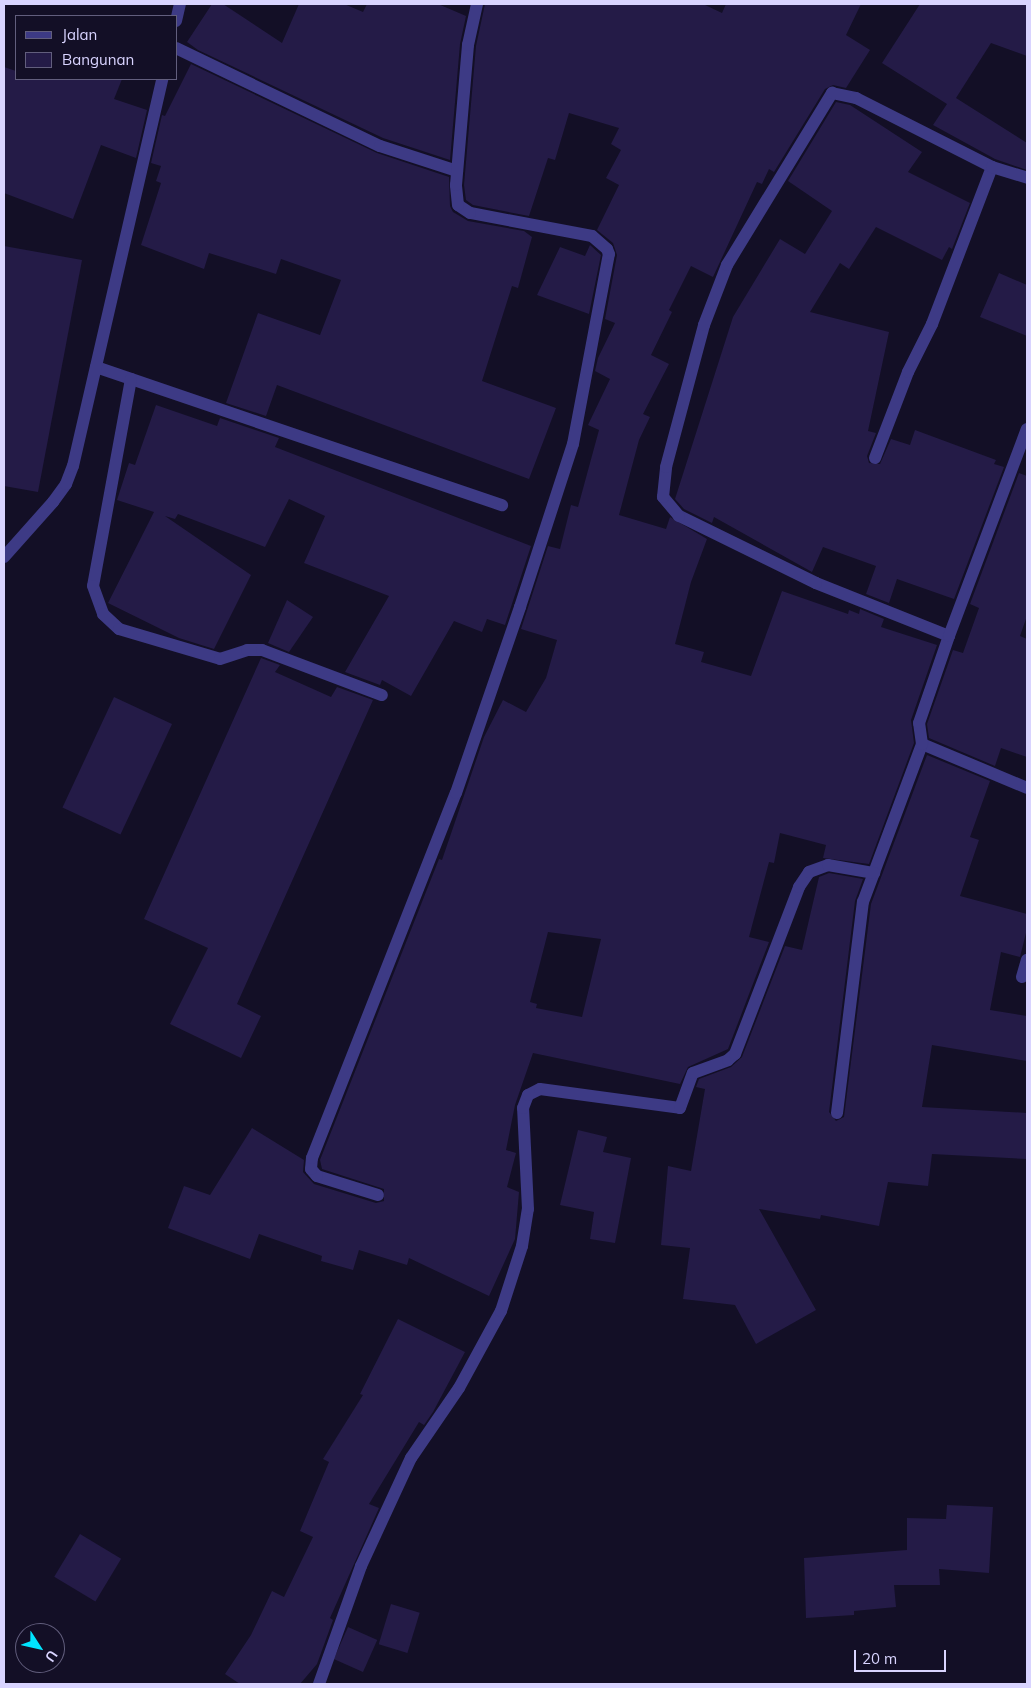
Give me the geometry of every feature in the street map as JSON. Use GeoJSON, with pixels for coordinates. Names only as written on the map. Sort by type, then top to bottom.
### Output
{"type":"FeatureCollection","features":[{"type":"Feature","properties":{"kind":"street"},"geometry":{"type":"LineString","coordinates":[[378,1195],[317,1176],[311,1170],[312,1158],[456,793],[520,607],[573,444],[608,254],[607,249],[592,236],[464,211],[458,205],[456,196],[457,172],[468,45],[477,4]]}},
{"type":"Feature","properties":{"kind":"street"},"geometry":{"type":"LineString","coordinates":[[178,49],[380,146],[457,172]]}},
{"type":"Feature","properties":{"kind":"street"},"geometry":{"type":"LineString","coordinates":[[4,557],[66,484],[96,367],[162,80]]}},
{"type":"Feature","properties":{"kind":"street"},"geometry":{"type":"LineString","coordinates":[[949,636],[816,583],[680,516],[663,497],[666,467],[704,325],[726,265],[826,98],[836,92],[856,98],[992,167],[1027,178]]}},
{"type":"Feature","properties":{"kind":"street"},"geometry":{"type":"LineString","coordinates":[[875,458],[908,372],[932,324],[992,167]]}},
{"type":"Feature","properties":{"kind":"street"},"geometry":{"type":"LineString","coordinates":[[96,367],[502,505]]}},
{"type":"Feature","properties":{"kind":"street"},"geometry":{"type":"LineString","coordinates":[[131,379],[93,586],[103,614],[119,629],[220,659],[247,650],[262,650],[382,695]]}},
{"type":"Feature","properties":{"kind":"street"},"geometry":{"type":"LineString","coordinates":[[837,1113],[863,902],[922,744],[919,723],[949,636],[1027,430]]}},
{"type":"Feature","properties":{"kind":"street"},"geometry":{"type":"LineString","coordinates":[[922,744],[1027,788]]}},
{"type":"Feature","properties":{"kind":"street"},"geometry":{"type":"LineString","coordinates":[[319,1684],[361,1566],[411,1458],[459,1388],[501,1311],[522,1246],[528,1209],[523,1108],[528,1095],[540,1089],[680,1108],[693,1073],[728,1060],[736,1054],[799,887],[810,872],[828,865],[874,873]]}},
{"type":"Feature","properties":{"kind":"street"},"geometry":{"type":"LineString","coordinates":[[1022,977],[1027,960]]}},
{"type":"Feature","properties":{"kind":"building"},"geometry":{"type":"Polygon","coordinates":[[[212,4],[223,4],[282,43],[299,4],[344,4],[363,12],[367,4],[438,4],[466,16],[460,44],[450,160],[383,138],[198,50],[187,42],[212,4]]]}},
{"type":"Feature","properties":{"kind":"building"},"geometry":{"type":"Polygon","coordinates":[[[485,4],[703,4],[722,13],[726,4],[861,4],[846,35],[870,50],[846,88],[833,85],[825,89],[774,172],[769,169],[762,184],[757,182],[713,277],[691,266],[669,310],[672,312],[651,355],[669,364],[643,414],[650,417],[639,440],[619,515],[666,529],[670,517],[707,539],[691,582],[675,644],[704,652],[701,662],[751,676],[782,591],[848,614],[849,610],[859,614],[860,609],[884,619],[881,627],[937,645],[911,720],[914,743],[869,864],[823,858],[826,845],[780,833],[774,863],[769,862],[749,937],[769,942],[728,1049],[688,1067],[680,1084],[533,1053],[515,1105],[506,1150],[516,1153],[507,1187],[519,1192],[515,1239],[489,1296],[409,1258],[407,1265],[359,1250],[353,1270],[321,1261],[322,1256],[259,1234],[250,1259],[168,1228],[184,1186],[210,1195],[252,1128],[304,1160],[303,1172],[314,1184],[376,1203],[384,1201],[384,1189],[322,1169],[320,1160],[439,859],[442,860],[484,737],[503,700],[526,712],[546,678],[557,640],[521,629],[548,546],[560,549],[571,505],[578,507],[599,430],[588,425],[610,379],[595,371],[598,358],[615,323],[605,319],[617,255],[613,243],[597,230],[619,185],[606,178],[621,150],[611,144],[619,128],[569,113],[555,160],[548,158],[529,216],[473,205],[466,200],[464,185],[476,46],[485,4]],[[548,932],[530,1002],[537,1004],[536,1008],[582,1017],[601,939],[548,932]]]}},
{"type":"Feature","properties":{"kind":"building"},"geometry":{"type":"Polygon","coordinates":[[[920,4],[1027,4],[1027,56],[991,43],[956,98],[1027,143],[1027,170],[995,159],[933,125],[947,104],[882,63],[920,4]]]}},
{"type":"Feature","properties":{"kind":"building"},"geometry":{"type":"Polygon","coordinates":[[[191,64],[377,153],[449,177],[450,206],[453,212],[468,221],[524,231],[532,237],[518,288],[512,286],[482,381],[556,408],[529,479],[277,385],[266,416],[226,403],[258,313],[320,335],[341,280],[281,259],[276,274],[209,253],[204,269],[141,245],[161,183],[156,181],[161,166],[151,163],[162,115],[165,116],[191,64]]]}},
{"type":"Feature","properties":{"kind":"building"},"geometry":{"type":"Polygon","coordinates":[[[4,67],[15,71],[15,80],[122,80],[114,99],[147,110],[136,158],[101,145],[73,219],[4,193],[4,67]]]}},
{"type":"Feature","properties":{"kind":"building"},"geometry":{"type":"Polygon","coordinates":[[[836,102],[850,105],[922,152],[908,172],[970,203],[952,249],[949,247],[942,260],[876,227],[849,269],[840,263],[810,312],[889,332],[868,431],[876,433],[867,456],[869,463],[880,464],[891,439],[910,445],[915,430],[996,460],[994,464],[1004,467],[954,599],[897,579],[889,603],[866,594],[876,566],[823,547],[812,572],[714,517],[712,523],[684,509],[675,499],[733,317],[780,239],[805,254],[832,211],[788,181],[836,102]]]}},
{"type":"Feature","properties":{"kind":"building"},"geometry":{"type":"Polygon","coordinates":[[[590,245],[601,255],[589,314],[537,295],[560,247],[585,256],[590,245]]]}},
{"type":"Feature","properties":{"kind":"building"},"geometry":{"type":"Polygon","coordinates":[[[4,246],[82,260],[38,492],[4,486],[4,246]]]}},
{"type":"Feature","properties":{"kind":"building"},"geometry":{"type":"Polygon","coordinates":[[[999,273],[1027,285],[1027,336],[980,317],[999,273]]]}},
{"type":"Feature","properties":{"kind":"building"},"geometry":{"type":"Polygon","coordinates":[[[156,405],[217,426],[220,418],[279,438],[275,447],[531,546],[505,625],[487,619],[482,632],[454,621],[411,696],[382,680],[380,685],[345,672],[389,596],[304,563],[325,516],[289,499],[265,547],[178,514],[175,519],[165,516],[251,575],[214,649],[179,638],[108,603],[154,512],[117,500],[129,463],[135,465],[156,405]]]}},
{"type":"Feature","properties":{"kind":"building"},"geometry":{"type":"Polygon","coordinates":[[[1019,473],[1027,476],[1027,616],[1020,636],[1027,639],[1027,757],[1001,748],[995,766],[929,738],[927,724],[953,650],[963,653],[979,608],[970,604],[1019,473]]]}},
{"type":"Feature","properties":{"kind":"building"},"geometry":{"type":"Polygon","coordinates":[[[287,600],[313,617],[289,652],[268,643],[287,600]]]}},
{"type":"Feature","properties":{"kind":"building"},"geometry":{"type":"Polygon","coordinates":[[[261,658],[280,665],[275,672],[331,697],[337,687],[373,700],[237,1004],[261,1016],[241,1058],[170,1024],[208,948],[144,919],[261,658]]]}},
{"type":"Feature","properties":{"kind":"building"},"geometry":{"type":"Polygon","coordinates":[[[114,697],[172,724],[120,835],[62,808],[114,697]]]}},
{"type":"Feature","properties":{"kind":"building"},"geometry":{"type":"Polygon","coordinates":[[[927,755],[990,781],[970,837],[979,840],[960,896],[1027,914],[1027,929],[1020,957],[1001,952],[990,1010],[1027,1016],[1027,1061],[932,1045],[922,1107],[1027,1113],[1027,1159],[932,1154],[928,1186],[888,1182],[879,1226],[821,1215],[820,1219],[759,1209],[816,1310],[756,1344],[735,1305],[683,1299],[690,1248],[661,1245],[668,1166],[691,1171],[705,1089],[696,1087],[699,1079],[731,1067],[742,1057],[785,946],[802,950],[819,877],[829,873],[863,879],[855,901],[829,1112],[836,1121],[844,1117],[871,904],[927,755]]]}},
{"type":"Feature","properties":{"kind":"building"},"geometry":{"type":"Polygon","coordinates":[[[578,1130],[607,1137],[603,1152],[631,1158],[615,1243],[590,1239],[594,1212],[560,1205],[578,1130]]]}},
{"type":"Feature","properties":{"kind":"building"},"geometry":{"type":"Polygon","coordinates":[[[398,1319],[465,1352],[433,1412],[424,1425],[419,1422],[369,1504],[379,1508],[330,1618],[333,1620],[317,1664],[300,1684],[240,1684],[225,1674],[251,1635],[272,1591],[284,1597],[313,1537],[300,1531],[329,1462],[323,1459],[363,1395],[360,1394],[398,1319]]]}},
{"type":"Feature","properties":{"kind":"building"},"geometry":{"type":"Polygon","coordinates":[[[947,1505],[993,1507],[989,1573],[939,1569],[940,1585],[894,1585],[896,1607],[854,1611],[854,1615],[806,1618],[804,1558],[907,1550],[907,1518],[946,1519],[947,1505]]]}},
{"type":"Feature","properties":{"kind":"building"},"geometry":{"type":"Polygon","coordinates":[[[80,1534],[121,1559],[95,1602],[54,1577],[80,1534]]]}},
{"type":"Feature","properties":{"kind":"building"},"geometry":{"type":"Polygon","coordinates":[[[391,1604],[420,1613],[407,1653],[379,1644],[391,1604]]]}},
{"type":"Feature","properties":{"kind":"building"},"geometry":{"type":"Polygon","coordinates":[[[348,1627],[377,1640],[363,1672],[334,1659],[348,1627]]]}}]}
